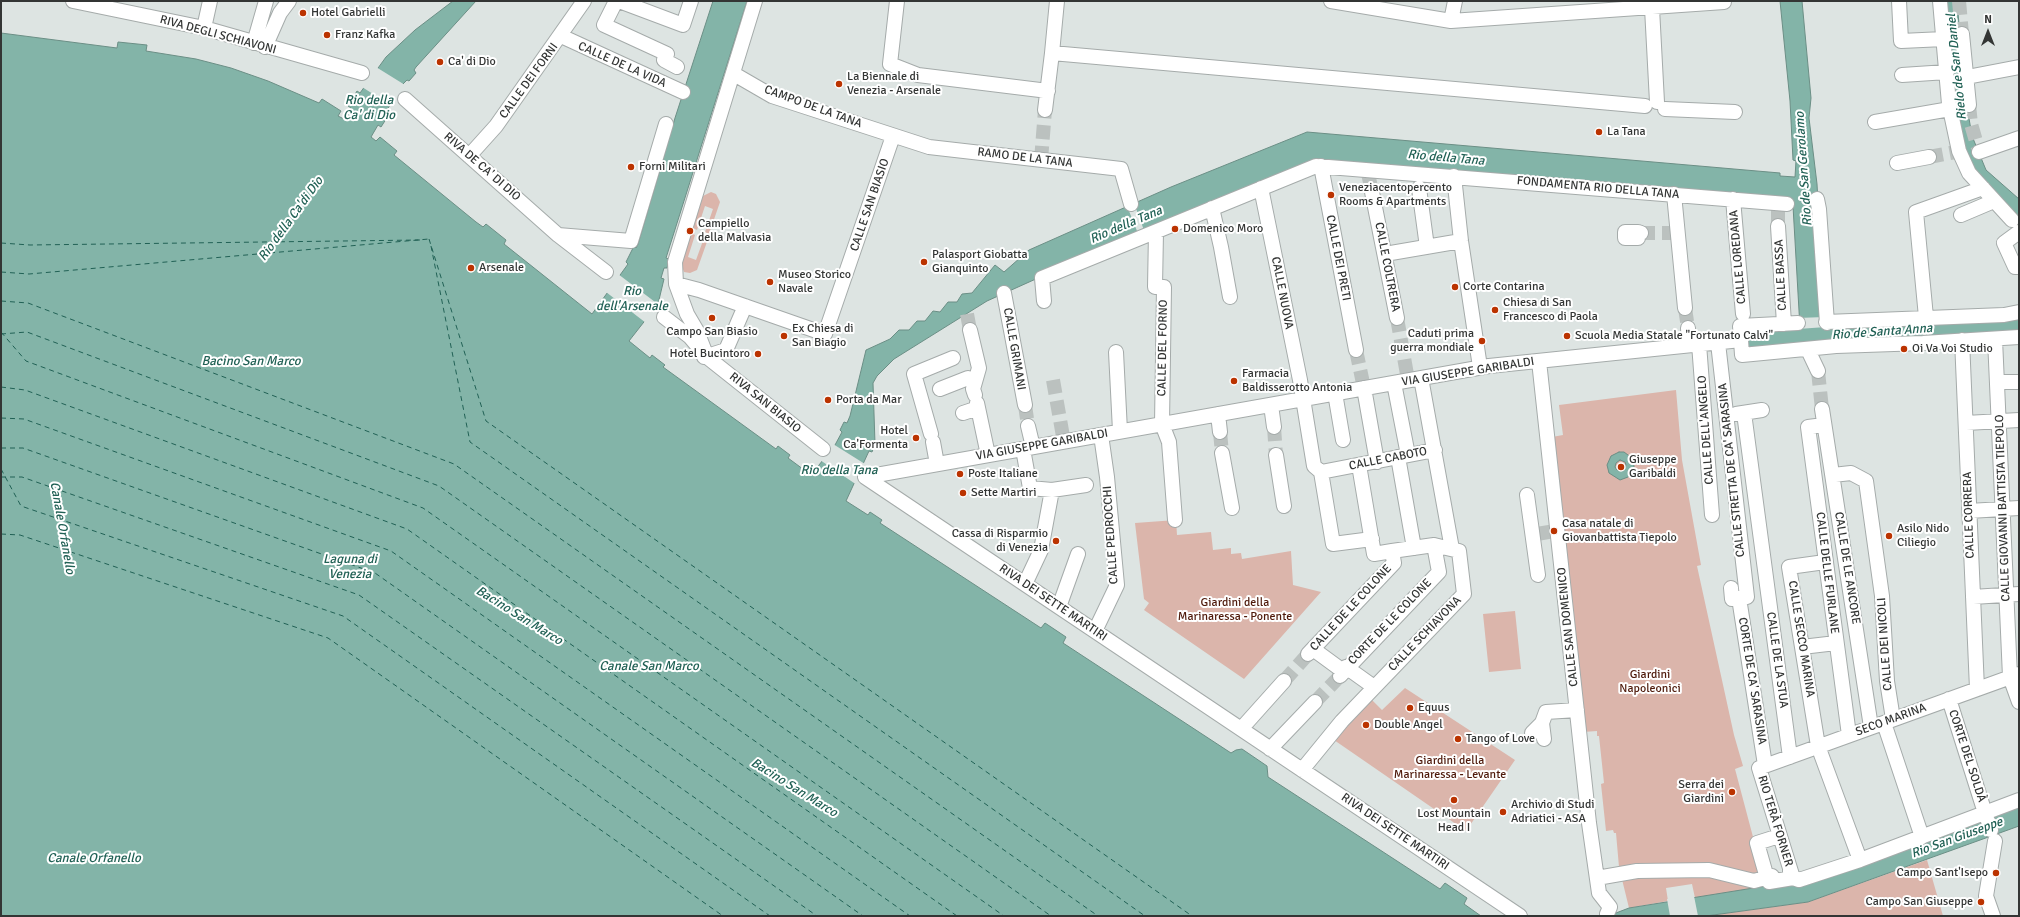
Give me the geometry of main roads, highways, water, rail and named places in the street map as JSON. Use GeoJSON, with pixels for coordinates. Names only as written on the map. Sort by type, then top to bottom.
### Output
{"type":"FeatureCollection","features":[{"type":"Feature","properties":{"kind":"water","name":"Laguna di Venezia"},"geometry":{"type":"Polygon","coordinates":[[[453,1],[476,1],[416,67],[414,70],[416,73],[409,81],[407,80],[403,84],[387,110],[390,113],[381,127],[378,125],[371,137],[376,141],[380,137],[397,151],[394,155],[476,222],[483,227],[486,224],[506,240],[504,244],[592,314],[628,264],[626,262],[634,246],[636,248],[638,244],[675,118],[713,1],[747,1],[666,258],[669,259],[667,268],[664,268],[661,278],[664,279],[658,304],[629,341],[650,358],[652,355],[665,365],[663,367],[776,449],[778,446],[790,455],[788,458],[811,475],[835,445],[842,432],[840,430],[844,422],[847,423],[866,350],[890,339],[899,330],[909,330],[917,321],[925,321],[933,311],[940,312],[948,302],[957,302],[962,294],[972,293],[995,265],[1004,272],[1029,250],[1171,187],[1307,132],[1780,173],[1780,176],[1795,177],[1796,161],[1793,160],[1790,101],[1780,1],[1802,1],[1811,98],[1809,118],[1817,184],[1825,327],[2019,315],[2019,332],[1746,352],[1745,331],[1800,328],[1793,206],[1318,160],[1109,246],[987,301],[894,359],[877,376],[873,383],[875,444],[872,452],[869,451],[846,501],[868,515],[870,512],[882,520],[880,523],[1041,628],[1045,623],[1066,637],[1063,643],[1231,753],[1242,749],[1267,766],[1268,777],[1440,889],[1445,883],[1467,898],[1464,904],[1481,916],[1,916],[1,33],[117,48],[118,42],[147,45],[146,51],[196,59],[231,68],[268,81],[319,103],[322,99],[341,111],[338,116],[344,119],[351,108],[348,106],[357,91],[360,93],[386,57],[415,30],[453,1]]]}},
{"type":"Feature","properties":{"kind":"water","name":"Rielo de San Daniel"},"geometry":{"type":"Polygon","coordinates":[[[1944,1],[1957,1],[1965,95],[1972,136],[1986,170],[2019,199],[2019,223],[1994,197],[1961,150],[1944,1]]]}},
{"type":"Feature","properties":{"kind":"water"},"geometry":{"type":"Polygon","coordinates":[[[1619,452],[1624,452],[1632,458],[1634,471],[1628,477],[1620,480],[1609,473],[1607,465],[1611,456],[1619,452]],[[1620,460],[1616,463],[1615,467],[1617,470],[1623,471],[1626,465],[1625,462],[1620,460]]]}},
{"type":"Feature","properties":{"kind":"water","name":"Rio San Giuseppe"},"geometry":{"type":"Polygon","coordinates":[[[2019,805],[2019,826],[1808,902],[1706,916],[1608,916],[1629,908],[1766,886],[2019,805]]]}},
{"type":"Feature","properties":{"kind":"tunnel"},"geometry":{"type":"LineString","coordinates":[[1959,1],[1962,34]]}},
{"type":"Feature","properties":{"kind":"tunnel"},"geometry":{"type":"LineString","coordinates":[[1969,105],[1971,124],[1978,148]]}},
{"type":"Feature","properties":{"kind":"tunnel"},"geometry":{"type":"LineString","coordinates":[[1041,160],[1045,110]]}},
{"type":"Feature","properties":{"kind":"tunnel"},"geometry":{"type":"LineString","coordinates":[[1929,157],[1956,152]]}},
{"type":"Feature","properties":{"kind":"tunnel"},"geometry":{"type":"LineString","coordinates":[[1368,173],[1372,192]]}},
{"type":"Feature","properties":{"kind":"tunnel"},"geometry":{"type":"LineString","coordinates":[[1778,208],[1778,226]]}},
{"type":"Feature","properties":{"kind":"tunnel"},"geometry":{"type":"LineString","coordinates":[[1641,233],[1675,233]]}},
{"type":"Feature","properties":{"kind":"tunnel"},"geometry":{"type":"LineString","coordinates":[[1685,308],[1688,328]]}},
{"type":"Feature","properties":{"kind":"tunnel"},"geometry":{"type":"LineString","coordinates":[[967,314],[970,330]]}},
{"type":"Feature","properties":{"kind":"tunnel"},"geometry":{"type":"LineString","coordinates":[[1397,318],[1408,380]]}},
{"type":"Feature","properties":{"kind":"tunnel"},"geometry":{"type":"LineString","coordinates":[[1356,350],[1364,388]]}},
{"type":"Feature","properties":{"kind":"tunnel"},"geometry":{"type":"LineString","coordinates":[[1818,371],[1822,409]]}},
{"type":"Feature","properties":{"kind":"tunnel"},"geometry":{"type":"LineString","coordinates":[[1053,380],[1064,442]]}},
{"type":"Feature","properties":{"kind":"tunnel"},"geometry":{"type":"LineString","coordinates":[[1025,405],[1028,426]]}},
{"type":"Feature","properties":{"kind":"tunnel"},"geometry":{"type":"LineString","coordinates":[[1274,427],[1276,455]]}},
{"type":"Feature","properties":{"kind":"tunnel"},"geometry":{"type":"LineString","coordinates":[[1220,432],[1222,453]]}},
{"type":"Feature","properties":{"kind":"tunnel"},"geometry":{"type":"LineString","coordinates":[[1537,534],[1554,531]]}},
{"type":"Feature","properties":{"kind":"tunnel"},"geometry":{"type":"LineString","coordinates":[[1284,681],[1308,654]]}},
{"type":"Feature","properties":{"kind":"tunnel"},"geometry":{"type":"LineString","coordinates":[[1315,702],[1340,676]]}},
{"type":"Feature","properties":{"kind":"place","name":"Hotel Gabrielli"},"geometry":{"type":"Point","coordinates":[303,13]}},
{"type":"Feature","properties":{"kind":"place","name":"Franz Kafka"},"geometry":{"type":"Point","coordinates":[327,35]}},
{"type":"Feature","properties":{"kind":"place","name":"Ca' di Dio"},"geometry":{"type":"Point","coordinates":[440,62]}},
{"type":"Feature","properties":{"kind":"place","name":"La Biennale di Venezia - Arsenale"},"geometry":{"type":"Point","coordinates":[839,84]}},
{"type":"Feature","properties":{"kind":"place","name":"La Tana"},"geometry":{"type":"Point","coordinates":[1599,132]}},
{"type":"Feature","properties":{"kind":"place","name":"Forni Militari"},"geometry":{"type":"Point","coordinates":[631,167]}},
{"type":"Feature","properties":{"kind":"place","name":"Veneziacentopercento Rooms & Apartments"},"geometry":{"type":"Point","coordinates":[1331,195]}},
{"type":"Feature","properties":{"kind":"place","name":"Domenico Moro"},"geometry":{"type":"Point","coordinates":[1175,229]}},
{"type":"Feature","properties":{"kind":"place","name":"Campiello della Malvasia"},"geometry":{"type":"Point","coordinates":[690,231]}},
{"type":"Feature","properties":{"kind":"place","name":"Palasport Giobatta Gianquinto"},"geometry":{"type":"Point","coordinates":[924,262]}},
{"type":"Feature","properties":{"kind":"place","name":"Arsenale"},"geometry":{"type":"Point","coordinates":[471,268]}},
{"type":"Feature","properties":{"kind":"place","name":"Museo Storico Navale"},"geometry":{"type":"Point","coordinates":[770,282]}},
{"type":"Feature","properties":{"kind":"place","name":"Corte Contarina"},"geometry":{"type":"Point","coordinates":[1455,287]}},
{"type":"Feature","properties":{"kind":"place","name":"Chiesa di San Francesco di Paola"},"geometry":{"type":"Point","coordinates":[1495,310]}},
{"type":"Feature","properties":{"kind":"place","name":"Campo San Biasio"},"geometry":{"type":"Point","coordinates":[712,318]}},
{"type":"Feature","properties":{"kind":"place","name":"Ex Chiesa di San Biagio"},"geometry":{"type":"Point","coordinates":[784,336]}},
{"type":"Feature","properties":{"kind":"place","name":"Scuola Media Statale \"Fortunato Calvi\""},"geometry":{"type":"Point","coordinates":[1567,336]}},
{"type":"Feature","properties":{"kind":"place","name":"Caduti prima guerra mondiale"},"geometry":{"type":"Point","coordinates":[1482,341]}},
{"type":"Feature","properties":{"kind":"place","name":"Oi Va Voi Studio"},"geometry":{"type":"Point","coordinates":[1904,349]}},
{"type":"Feature","properties":{"kind":"place","name":"Hotel Bucintoro"},"geometry":{"type":"Point","coordinates":[758,354]}},
{"type":"Feature","properties":{"kind":"place","name":"Farmacia Baldisserotto Antonia"},"geometry":{"type":"Point","coordinates":[1234,381]}},
{"type":"Feature","properties":{"kind":"place","name":"Porta da Mar"},"geometry":{"type":"Point","coordinates":[828,400]}},
{"type":"Feature","properties":{"kind":"place","name":"Hotel Ca'Formenta"},"geometry":{"type":"Point","coordinates":[916,438]}},
{"type":"Feature","properties":{"kind":"place","name":"Giuseppe Garibaldi"},"geometry":{"type":"Point","coordinates":[1621,467]}},
{"type":"Feature","properties":{"kind":"place","name":"Poste Italiane"},"geometry":{"type":"Point","coordinates":[960,474]}},
{"type":"Feature","properties":{"kind":"place","name":"Sette Martiri"},"geometry":{"type":"Point","coordinates":[963,493]}},
{"type":"Feature","properties":{"kind":"place","name":"Casa natale di Giovanbattista Tiepolo"},"geometry":{"type":"Point","coordinates":[1554,531]}},
{"type":"Feature","properties":{"kind":"place","name":"Asilo Nido Ciliegio"},"geometry":{"type":"Point","coordinates":[1889,536]}},
{"type":"Feature","properties":{"kind":"place","name":"Cassa di Risparmio di Venezia"},"geometry":{"type":"Point","coordinates":[1056,541]}},
{"type":"Feature","properties":{"kind":"place","name":"Equus"},"geometry":{"type":"Point","coordinates":[1410,708]}},
{"type":"Feature","properties":{"kind":"place","name":"Double Angel"},"geometry":{"type":"Point","coordinates":[1366,725]}},
{"type":"Feature","properties":{"kind":"place","name":"Tango of Love"},"geometry":{"type":"Point","coordinates":[1458,739]}},
{"type":"Feature","properties":{"kind":"place","name":"Serra dei Giardini"},"geometry":{"type":"Point","coordinates":[1732,792]}},
{"type":"Feature","properties":{"kind":"place","name":"Lost Mountain Head I"},"geometry":{"type":"Point","coordinates":[1454,800]}},
{"type":"Feature","properties":{"kind":"place","name":"Archivio di Studi Adriatici - ASA"},"geometry":{"type":"Point","coordinates":[1503,812]}},
{"type":"Feature","properties":{"kind":"place","name":"Campo Sant'Isepo"},"geometry":{"type":"Point","coordinates":[1996,873]}},
{"type":"Feature","properties":{"kind":"place","name":"Campo San Giuseppe"},"geometry":{"type":"Point","coordinates":[1981,902]}},
{"type":"Feature","properties":{"kind":"water label","name":"Rio della Ca' di Dio"},"geometry":{"type":"Point","coordinates":[369,108]}},
{"type":"Feature","properties":{"kind":"water label","name":"Rio della Tana"},"geometry":{"type":"Point","coordinates":[1446,158]}},
{"type":"Feature","properties":{"kind":"water label","name":"Rio de San Gerolamo"},"geometry":{"type":"Point","coordinates":[1804,169]}},
{"type":"Feature","properties":{"kind":"water label","name":"Rio della Ca'di Dio"},"geometry":{"type":"Point","coordinates":[291,219]}},
{"type":"Feature","properties":{"kind":"water label","name":"Rio della Tana"},"geometry":{"type":"Point","coordinates":[1126,225]}},
{"type":"Feature","properties":{"kind":"water label","name":"Rio dell'Arsenale"},"geometry":{"type":"Point","coordinates":[632,300]}},
{"type":"Feature","properties":{"kind":"water label","name":"Rio de Santa Anna"},"geometry":{"type":"Point","coordinates":[1882,332]}},
{"type":"Feature","properties":{"kind":"water label","name":"Bacino San Marco"},"geometry":{"type":"Point","coordinates":[251,362]}},
{"type":"Feature","properties":{"kind":"water label","name":"Rio della Tana"},"geometry":{"type":"Point","coordinates":[839,471]}},
{"type":"Feature","properties":{"kind":"water label","name":"Canale Orfanello"},"geometry":{"type":"Point","coordinates":[62,528]}},
{"type":"Feature","properties":{"kind":"water label","name":"Bacino San Marco"},"geometry":{"type":"Point","coordinates":[519,616]}},
{"type":"Feature","properties":{"kind":"water label","name":"Canale San Marco"},"geometry":{"type":"Point","coordinates":[649,667]}},
{"type":"Feature","properties":{"kind":"water label","name":"Bacino San Marco"},"geometry":{"type":"Point","coordinates":[794,788]}},
{"type":"Feature","properties":{"kind":"water label","name":"Canale Orfanello"},"geometry":{"type":"Point","coordinates":[94,859]}},
{"type":"Feature","properties":{"kind":"park label","name":"Giardini della Marinaressa - Ponente"},"geometry":{"type":"Point","coordinates":[1235,610]}},
{"type":"Feature","properties":{"kind":"park label","name":"Giardini Napoleonici"},"geometry":{"type":"Point","coordinates":[1650,682]}},
{"type":"Feature","properties":{"kind":"park label","name":"Giardini della Marinaressa - Levante"},"geometry":{"type":"Point","coordinates":[1450,768]}}]}
